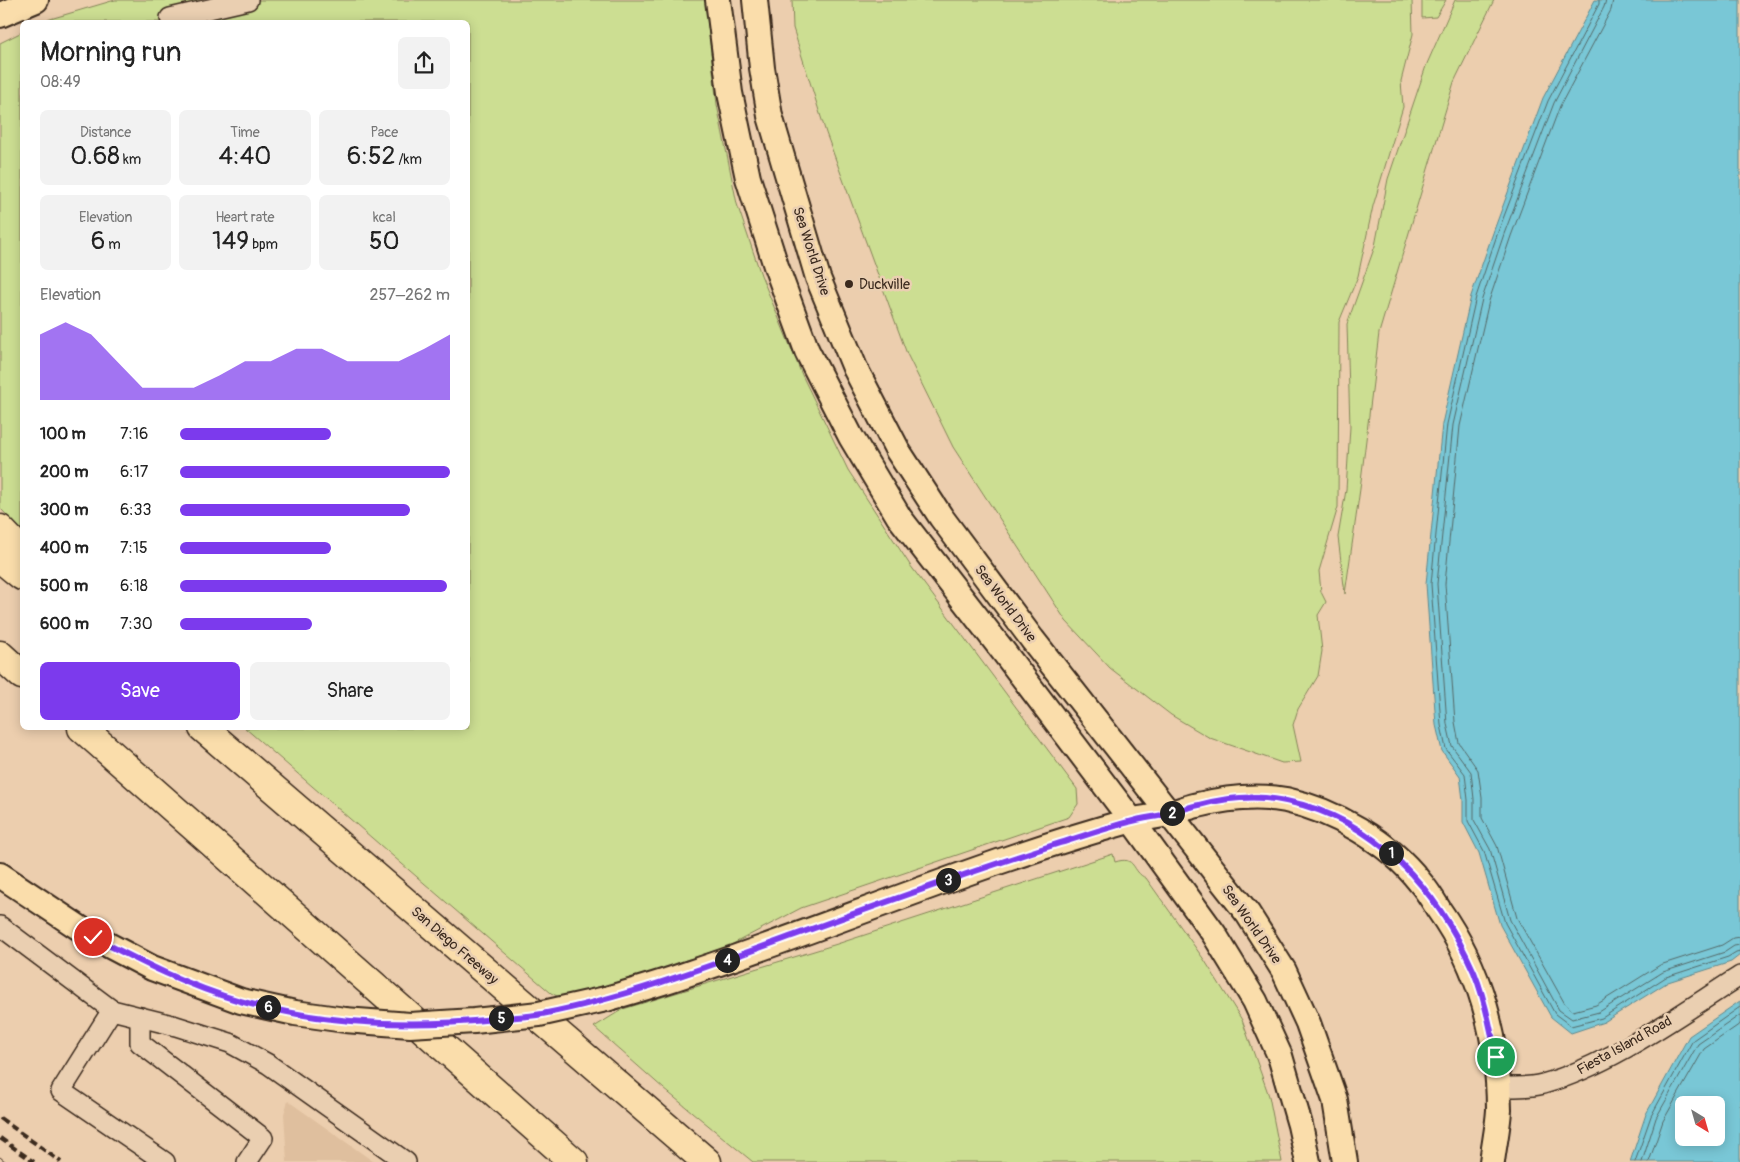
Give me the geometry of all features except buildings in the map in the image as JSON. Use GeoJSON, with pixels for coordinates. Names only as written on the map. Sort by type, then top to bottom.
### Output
{"type":"FeatureCollection","features":[{"type":"Feature","properties":{"kind":"highway"},"geometry":{"type":"LineString","coordinates":[[0,530],[20,550]]}},
{"type":"Feature","properties":{"kind":"highway"},"geometry":{"type":"LineString","coordinates":[[0,558],[20,574]]}},
{"type":"Feature","properties":{"kind":"highway"},"geometry":{"type":"LineString","coordinates":[[0,655],[20,673]]}},
{"type":"Feature","properties":{"kind":"highway"},"geometry":{"type":"LineString","coordinates":[[84,730],[574,1162]]}},
{"type":"Feature","properties":{"kind":"highway","name":"San Diego Freeway"},"geometry":{"type":"LineString","coordinates":[[205,730],[707,1162]]}},
{"type":"Feature","properties":{"kind":"main road"},"geometry":{"type":"LineString","coordinates":[[0,15],[36,0]]}},
{"type":"Feature","properties":{"kind":"main road"},"geometry":{"type":"LineString","coordinates":[[718,0],[730,93],[748,178],[776,266],[807,351],[851,437],[899,517],[1132,821],[1214,934],[1255,1002],[1280,1056],[1300,1125],[1308,1162]]}},
{"type":"Feature","properties":{"kind":"main road","name":"Sea World Drive"},"geometry":{"type":"LineString","coordinates":[[755,0],[762,68],[770,116],[818,278],[855,368],[898,450],[941,517],[1032,639],[1248,914],[1284,971],[1308,1023],[1335,1100],[1345,1162]]}},
{"type":"Feature","properties":{"kind":"main road"},"geometry":{"type":"LineString","coordinates":[[0,875],[93,937],[152,968],[199,987],[241,1001],[295,1013],[345,1020],[410,1025],[539,1014],[606,999],[690,973],[970,872],[1132,821],[1170,814],[1214,801],[1253,798],[1284,800],[1315,809],[1345,822],[1369,836],[1392,854],[1419,880],[1452,929],[1475,975],[1488,1019],[1496,1057],[1499,1112],[1492,1162]]}},
{"type":"Feature","properties":{"kind":"street"},"geometry":{"type":"LineString","coordinates":[[170,18],[248,0]]}},
{"type":"Feature","properties":{"kind":"street"},"geometry":{"type":"LineString","coordinates":[[0,926],[112,1010],[176,1026],[238,1047],[268,1064],[406,1162]]}},
{"type":"Feature","properties":{"kind":"street","name":"Fiesta Island Road"},"geometry":{"type":"LineString","coordinates":[[1498,1087],[1519,1088],[1542,1084],[1578,1072],[1608,1058],[1740,976]]}},
{"type":"Feature","properties":{"kind":"street"},"geometry":{"type":"LineString","coordinates":[[112,1010],[61,1091],[165,1162]]}},
{"type":"Feature","properties":{"kind":"street"},"geometry":{"type":"LineString","coordinates":[[140,1017],[140,1043],[263,1138],[247,1162]]}},
{"type":"Feature","properties":{"kind":"shaded area"},"geometry":{"type":"Polygon","coordinates":[[[288,1101],[374,1162],[287,1162],[284,1114],[288,1101]]]}},
{"type":"Feature","properties":{"kind":"green space"},"geometry":{"type":"Polygon","coordinates":[[[115,0],[705,0],[717,105],[737,204],[761,275],[802,375],[848,470],[910,565],[1077,789],[1078,804],[1069,817],[801,908],[727,947],[645,976],[563,999],[551,993],[247,730],[470,730],[470,20],[47,20],[115,0]]]}},
{"type":"Feature","properties":{"kind":"green space"},"geometry":{"type":"Polygon","coordinates":[[[792,0],[1412,0],[1413,34],[1401,81],[1403,107],[1373,206],[1358,276],[1339,322],[1338,507],[1319,571],[1321,592],[1326,602],[1318,615],[1322,651],[1318,676],[1298,709],[1293,725],[1301,762],[1282,763],[1210,738],[1171,715],[1110,668],[1066,621],[953,447],[907,354],[826,133],[793,28],[792,0]]]}},
{"type":"Feature","properties":{"kind":"green space"},"geometry":{"type":"Polygon","coordinates":[[[1422,0],[1446,0],[1436,17],[1422,18],[1422,0]]]}},
{"type":"Feature","properties":{"kind":"green space"},"geometry":{"type":"Polygon","coordinates":[[[1455,0],[1494,0],[1454,82],[1379,333],[1345,594],[1338,537],[1346,490],[1350,427],[1347,324],[1375,246],[1388,179],[1426,66],[1455,0]]]}},
{"type":"Feature","properties":{"kind":"green space"},"geometry":{"type":"Polygon","coordinates":[[[20,33],[20,529],[0,508],[0,43],[20,33]]]}},
{"type":"Feature","properties":{"kind":"green space"},"geometry":{"type":"Polygon","coordinates":[[[1113,854],[1115,862],[1122,860],[1131,862],[1138,872],[1146,878],[1205,961],[1242,1020],[1269,1096],[1282,1162],[753,1162],[664,1089],[594,1027],[623,1009],[837,944],[1113,854]]]}},
{"type":"Feature","properties":{"kind":"water"},"geometry":{"type":"Polygon","coordinates":[[[1595,0],[1740,0],[1740,955],[1731,962],[1668,982],[1604,1022],[1571,1033],[1551,1017],[1500,925],[1479,853],[1463,822],[1460,776],[1442,751],[1436,725],[1426,584],[1442,424],[1471,296],[1543,98],[1595,0]]]}},
{"type":"Feature","properties":{"kind":"water"},"geometry":{"type":"Polygon","coordinates":[[[1740,1001],[1740,1162],[1630,1162],[1646,1114],[1689,1036],[1740,1001]]]}},
{"type":"Feature","properties":{"kind":"tram line"},"geometry":{"type":"LineString","coordinates":[[0,1157],[6,1162]]}},
{"type":"Feature","properties":{"kind":"railway"},"geometry":{"type":"LineString","coordinates":[[0,1118],[61,1162]]}},
{"type":"Feature","properties":{"kind":"railway"},"geometry":{"type":"LineString","coordinates":[[0,1138],[34,1162]]}},
{"type":"Feature","properties":{"kind":"place","name":"Duckville"},"geometry":{"type":"Point","coordinates":[849,284]}},
{"type":"Feature","properties":{"kind":"route"},"geometry":{"type":"LineString","coordinates":[[93,937],[152,968],[199,987],[241,1001],[295,1013],[345,1020],[410,1025],[539,1014],[606,999],[690,973],[970,872],[1132,821],[1170,814],[1214,801],[1253,798],[1284,800],[1315,809],[1345,822],[1369,836],[1392,854],[1419,880],[1452,929],[1475,975],[1488,1019],[1496,1057]]}}]}
